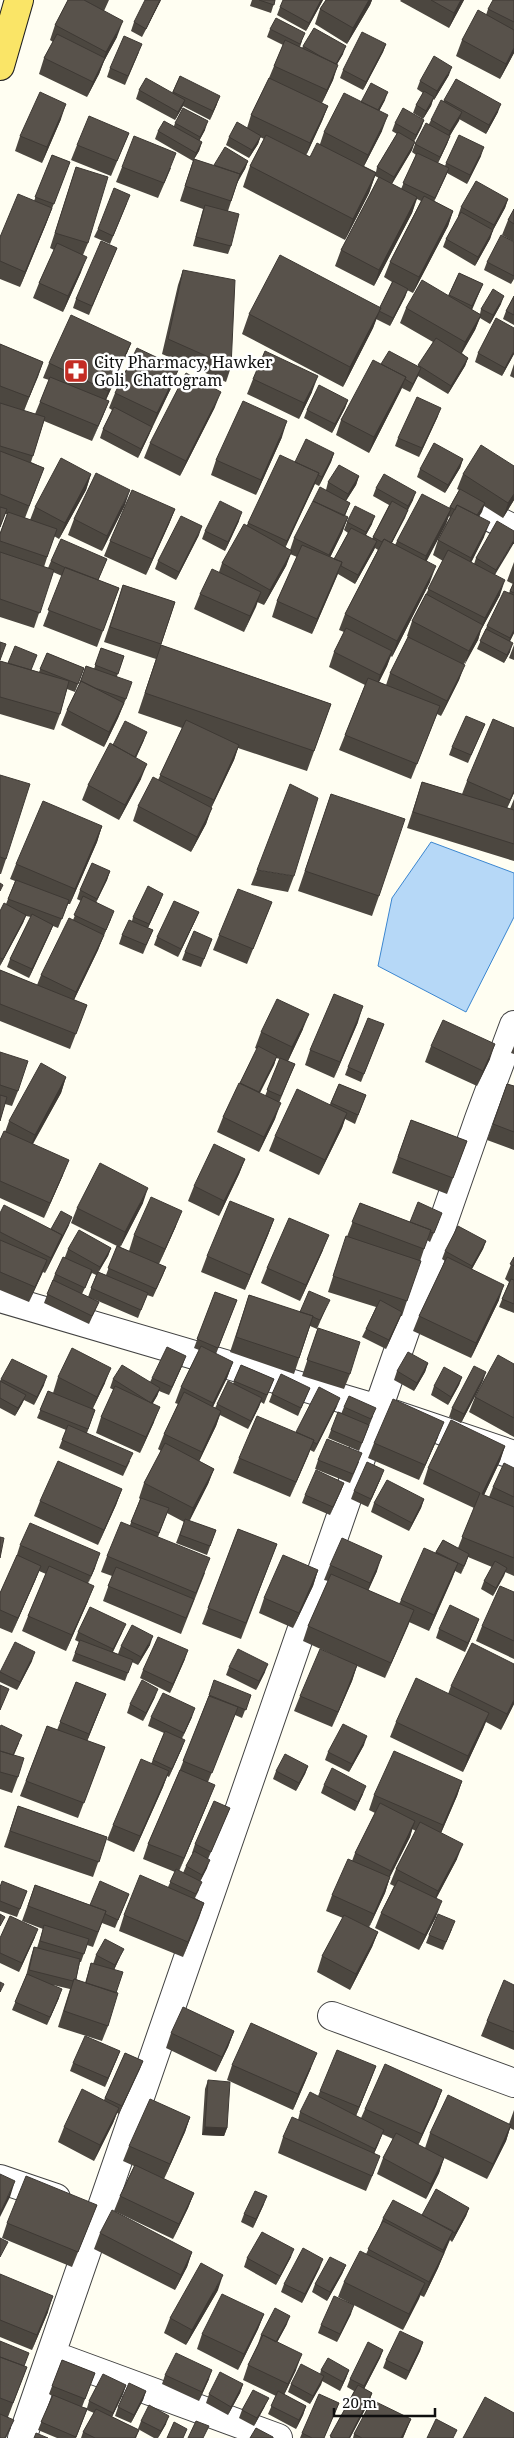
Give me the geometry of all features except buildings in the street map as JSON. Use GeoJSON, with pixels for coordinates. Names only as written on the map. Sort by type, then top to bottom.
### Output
{"type":"FeatureCollection","features":[{"type":"Feature","properties":{"kind":"main road"},"geometry":{"type":"LineString","coordinates":[[0,66],[19,0]]}},
{"type":"Feature","properties":{"kind":"street"},"geometry":{"type":"LineString","coordinates":[[476,510],[514,529]]}},
{"type":"Feature","properties":{"kind":"street"},"geometry":{"type":"LineString","coordinates":[[22,2438],[378,1409],[479,1119],[514,1025]]}},
{"type":"Feature","properties":{"kind":"street"},"geometry":{"type":"LineString","coordinates":[[0,1298],[378,1409],[514,1455]]}},
{"type":"Feature","properties":{"kind":"street"},"geometry":{"type":"LineString","coordinates":[[332,2016],[514,2083]]}},
{"type":"Feature","properties":{"kind":"street"},"geometry":{"type":"LineString","coordinates":[[0,2178],[100,2214]]}},
{"type":"Feature","properties":{"kind":"street"},"geometry":{"type":"LineString","coordinates":[[52,2355],[278,2438]]}},
{"type":"Feature","properties":{"kind":"water"},"geometry":{"type":"Polygon","coordinates":[[[431,842],[514,873],[514,917],[466,1012],[378,966],[392,898],[431,842]]]}},
{"type":"Feature","properties":{"kind":"place","name":"City Pharmacy, Hawker Goli, Chattogram"},"geometry":{"type":"Point","coordinates":[76,371]}}]}
